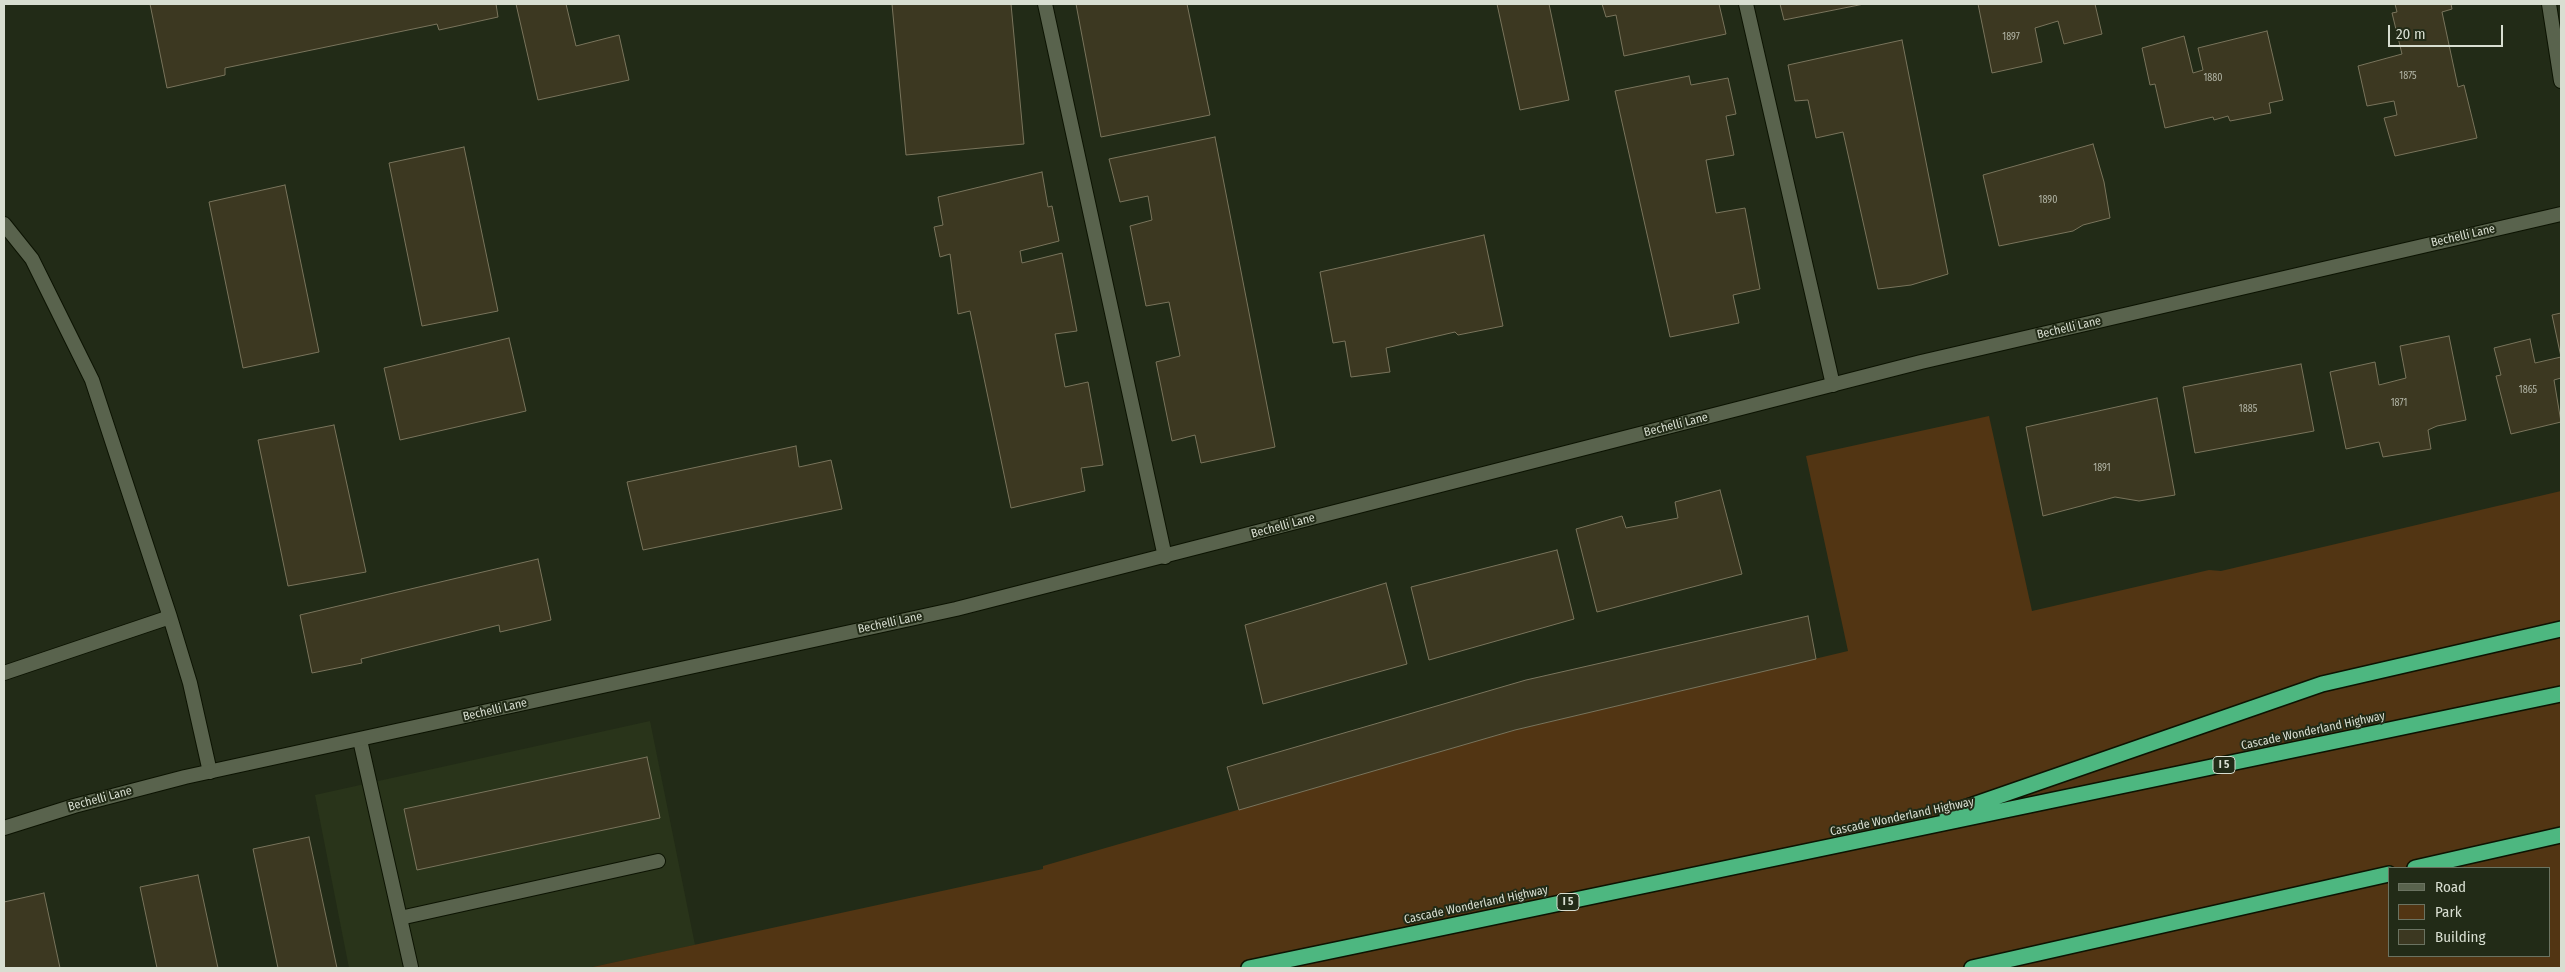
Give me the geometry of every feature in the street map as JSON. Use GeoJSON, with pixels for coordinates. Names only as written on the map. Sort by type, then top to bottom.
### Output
{"type":"FeatureCollection","features":[{"type":"Feature","properties":{"kind":"highway"},"geometry":{"type":"LineString","coordinates":[[1886,835],[2322,684],[2561,630]]}},
{"type":"Feature","properties":{"kind":"highway","name":"Cascade Wonderland Highway"},"geometry":{"type":"LineString","coordinates":[[1249,968],[2561,694]]}},
{"type":"Feature","properties":{"kind":"highway"},"geometry":{"type":"LineString","coordinates":[[2420,867],[2561,836]]}},
{"type":"Feature","properties":{"kind":"highway"},"geometry":{"type":"LineString","coordinates":[[1972,968],[2388,874]]}},
{"type":"Feature","properties":{"kind":"street"},"geometry":{"type":"LineString","coordinates":[[1045,4],[1164,557]]}},
{"type":"Feature","properties":{"kind":"street"},"geometry":{"type":"LineString","coordinates":[[1746,4],[1833,385]]}},
{"type":"Feature","properties":{"kind":"street"},"geometry":{"type":"LineString","coordinates":[[2549,4],[2561,81]]}},
{"type":"Feature","properties":{"kind":"street","name":"Bechelli Lane"},"geometry":{"type":"LineString","coordinates":[[4,828],[74,806],[210,772],[956,609],[1940,358],[2561,214]]}},
{"type":"Feature","properties":{"kind":"street"},"geometry":{"type":"LineString","coordinates":[[4,224],[32,259],[92,380],[190,683],[210,772]]}},
{"type":"Feature","properties":{"kind":"street"},"geometry":{"type":"LineString","coordinates":[[4,673],[170,617]]}},
{"type":"Feature","properties":{"kind":"street"},"geometry":{"type":"LineString","coordinates":[[360,740],[410,967]]}},
{"type":"Feature","properties":{"kind":"street"},"geometry":{"type":"LineString","coordinates":[[400,918],[658,861]]}},
{"type":"Feature","properties":{"kind":"shaded area"},"geometry":{"type":"Polygon","coordinates":[[[650,721],[695,945],[588,968],[349,968],[315,795],[650,721]]]}},
{"type":"Feature","properties":{"kind":"green space"},"geometry":{"type":"Polygon","coordinates":[[[1989,416],[2032,611],[2209,570],[2221,571],[2561,491],[2561,968],[588,968],[1043,869],[1043,866],[1515,730],[1848,651],[1806,456],[1989,416]]]}},
{"type":"Feature","properties":{"kind":"building"},"geometry":{"type":"Polygon","coordinates":[[[150,4],[496,4],[498,17],[439,30],[437,24],[225,68],[225,75],[167,88],[150,4]]]}},
{"type":"Feature","properties":{"kind":"building"},"geometry":{"type":"Polygon","coordinates":[[[516,4],[566,4],[576,46],[619,35],[629,80],[538,100],[516,4]]]}},
{"type":"Feature","properties":{"kind":"building"},"geometry":{"type":"Polygon","coordinates":[[[892,4],[1011,4],[1024,144],[906,155],[892,4]]]}},
{"type":"Feature","properties":{"kind":"building"},"geometry":{"type":"Polygon","coordinates":[[[1076,4],[1187,4],[1210,115],[1101,137],[1076,4]]]}},
{"type":"Feature","properties":{"kind":"building"},"geometry":{"type":"Polygon","coordinates":[[[1497,4],[1549,4],[1569,100],[1520,110],[1497,4]]]}},
{"type":"Feature","properties":{"kind":"building"},"geometry":{"type":"Polygon","coordinates":[[[1602,4],[1719,4],[1726,34],[1624,56],[1616,15],[1606,17],[1602,4]]]}},
{"type":"Feature","properties":{"kind":"building"},"geometry":{"type":"Polygon","coordinates":[[[1780,4],[1864,4],[1784,20],[1780,4]]]}},
{"type":"Feature","properties":{"kind":"building"},"geometry":{"type":"Polygon","coordinates":[[[1978,4],[2095,4],[2102,34],[2064,44],[2058,21],[2035,28],[2042,62],[1992,73],[1978,4]]]}},
{"type":"Feature","properties":{"kind":"building"},"geometry":{"type":"Polygon","coordinates":[[[2395,4],[2451,4],[2452,9],[2442,12],[2458,87],[2464,85],[2477,138],[2395,156],[2384,118],[2397,115],[2394,101],[2367,106],[2358,66],[2402,54],[2392,13],[2397,12],[2395,4]]]}},
{"type":"Feature","properties":{"kind":"building"},"geometry":{"type":"Polygon","coordinates":[[[2267,31],[2283,100],[2269,103],[2271,113],[2230,121],[2228,116],[2214,120],[2213,117],[2165,128],[2155,84],[2150,85],[2142,48],[2184,36],[2193,73],[2203,70],[2198,48],[2267,31]]]}},
{"type":"Feature","properties":{"kind":"building"},"geometry":{"type":"Polygon","coordinates":[[[1902,40],[1948,274],[1911,285],[1878,289],[1843,132],[1816,138],[1808,100],[1795,101],[1788,65],[1902,40]]]}},
{"type":"Feature","properties":{"kind":"building"},"geometry":{"type":"Polygon","coordinates":[[[1689,76],[1691,85],[1728,78],[1736,114],[1726,116],[1734,155],[1706,160],[1716,213],[1745,208],[1760,289],[1733,295],[1739,323],[1670,337],[1615,91],[1689,76]]]}},
{"type":"Feature","properties":{"kind":"building"},"geometry":{"type":"Polygon","coordinates":[[[1215,137],[1275,447],[1201,463],[1195,435],[1172,441],[1156,362],[1180,356],[1169,302],[1146,306],[1130,226],[1152,220],[1148,196],[1120,202],[1109,159],[1215,137]]]}},
{"type":"Feature","properties":{"kind":"building"},"geometry":{"type":"Polygon","coordinates":[[[2093,144],[2104,182],[2110,218],[2083,225],[2073,231],[1999,246],[1983,175],[2093,144]]]}},
{"type":"Feature","properties":{"kind":"building"},"geometry":{"type":"Polygon","coordinates":[[[464,147],[498,311],[422,326],[389,163],[464,147]]]}},
{"type":"Feature","properties":{"kind":"building"},"geometry":{"type":"Polygon","coordinates":[[[1042,172],[1048,207],[1052,206],[1059,241],[1020,251],[1022,263],[1062,253],[1077,331],[1055,334],[1065,387],[1088,382],[1103,465],[1081,468],[1085,491],[1011,508],[970,311],[958,314],[950,254],[940,257],[934,227],[943,225],[938,197],[1042,172]]]}},
{"type":"Feature","properties":{"kind":"building"},"geometry":{"type":"Polygon","coordinates":[[[285,185],[319,352],[243,368],[209,202],[285,185]]]}},
{"type":"Feature","properties":{"kind":"building"},"geometry":{"type":"Polygon","coordinates":[[[1484,235],[1503,326],[1458,335],[1455,332],[1386,348],[1390,372],[1351,377],[1345,341],[1333,343],[1320,272],[1484,235]]]}},
{"type":"Feature","properties":{"kind":"building"},"geometry":{"type":"Polygon","coordinates":[[[2561,313],[2561,357],[2552,315],[2561,313]]]}},
{"type":"Feature","properties":{"kind":"building"},"geometry":{"type":"Polygon","coordinates":[[[2449,336],[2466,420],[2437,426],[2428,430],[2431,449],[2383,457],[2379,442],[2346,449],[2330,372],[2375,362],[2379,385],[2406,378],[2400,346],[2449,336]]]}},
{"type":"Feature","properties":{"kind":"building"},"geometry":{"type":"Polygon","coordinates":[[[509,338],[526,411],[400,440],[384,368],[509,338]]]}},
{"type":"Feature","properties":{"kind":"building"},"geometry":{"type":"Polygon","coordinates":[[[2530,339],[2535,363],[2561,357],[2561,378],[2554,380],[2561,422],[2511,434],[2496,376],[2501,375],[2494,348],[2530,339]]]}},
{"type":"Feature","properties":{"kind":"building"},"geometry":{"type":"Polygon","coordinates":[[[2301,364],[2314,431],[2195,453],[2183,387],[2301,364]]]}},
{"type":"Feature","properties":{"kind":"building"},"geometry":{"type":"Polygon","coordinates":[[[2157,398],[2175,495],[2139,501],[2115,497],[2043,516],[2026,427],[2157,398]]]}},
{"type":"Feature","properties":{"kind":"building"},"geometry":{"type":"Polygon","coordinates":[[[334,425],[366,572],[288,586],[258,440],[334,425]]]}},
{"type":"Feature","properties":{"kind":"building"},"geometry":{"type":"Polygon","coordinates":[[[796,446],[799,467],[831,460],[842,509],[643,550],[627,482],[796,446]]]}},
{"type":"Feature","properties":{"kind":"building"},"geometry":{"type":"Polygon","coordinates":[[[1720,490],[1742,574],[1597,612],[1576,529],[1622,516],[1626,528],[1678,518],[1675,502],[1720,490]]]}},
{"type":"Feature","properties":{"kind":"building"},"geometry":{"type":"Polygon","coordinates":[[[1557,550],[1574,619],[1429,660],[1411,587],[1557,550]]]}},
{"type":"Feature","properties":{"kind":"building"},"geometry":{"type":"Polygon","coordinates":[[[538,559],[551,620],[500,632],[499,625],[361,659],[362,663],[312,673],[300,615],[538,559]]]}},
{"type":"Feature","properties":{"kind":"building"},"geometry":{"type":"Polygon","coordinates":[[[1386,583],[1407,664],[1263,704],[1245,625],[1386,583]]]}},
{"type":"Feature","properties":{"kind":"building"},"geometry":{"type":"Polygon","coordinates":[[[1808,616],[1816,659],[1515,730],[1239,810],[1227,767],[1526,680],[1808,616]]]}},
{"type":"Feature","properties":{"kind":"building"},"geometry":{"type":"Polygon","coordinates":[[[647,757],[660,818],[417,870],[404,809],[647,757]]]}},
{"type":"Feature","properties":{"kind":"building"},"geometry":{"type":"Polygon","coordinates":[[[309,837],[337,968],[278,968],[253,849],[309,837]]]}},
{"type":"Feature","properties":{"kind":"building"},"geometry":{"type":"Polygon","coordinates":[[[198,875],[218,968],[157,968],[140,887],[198,875]]]}},
{"type":"Feature","properties":{"kind":"building"},"geometry":{"type":"Polygon","coordinates":[[[44,893],[60,968],[4,968],[4,902],[44,893]]]}}]}
